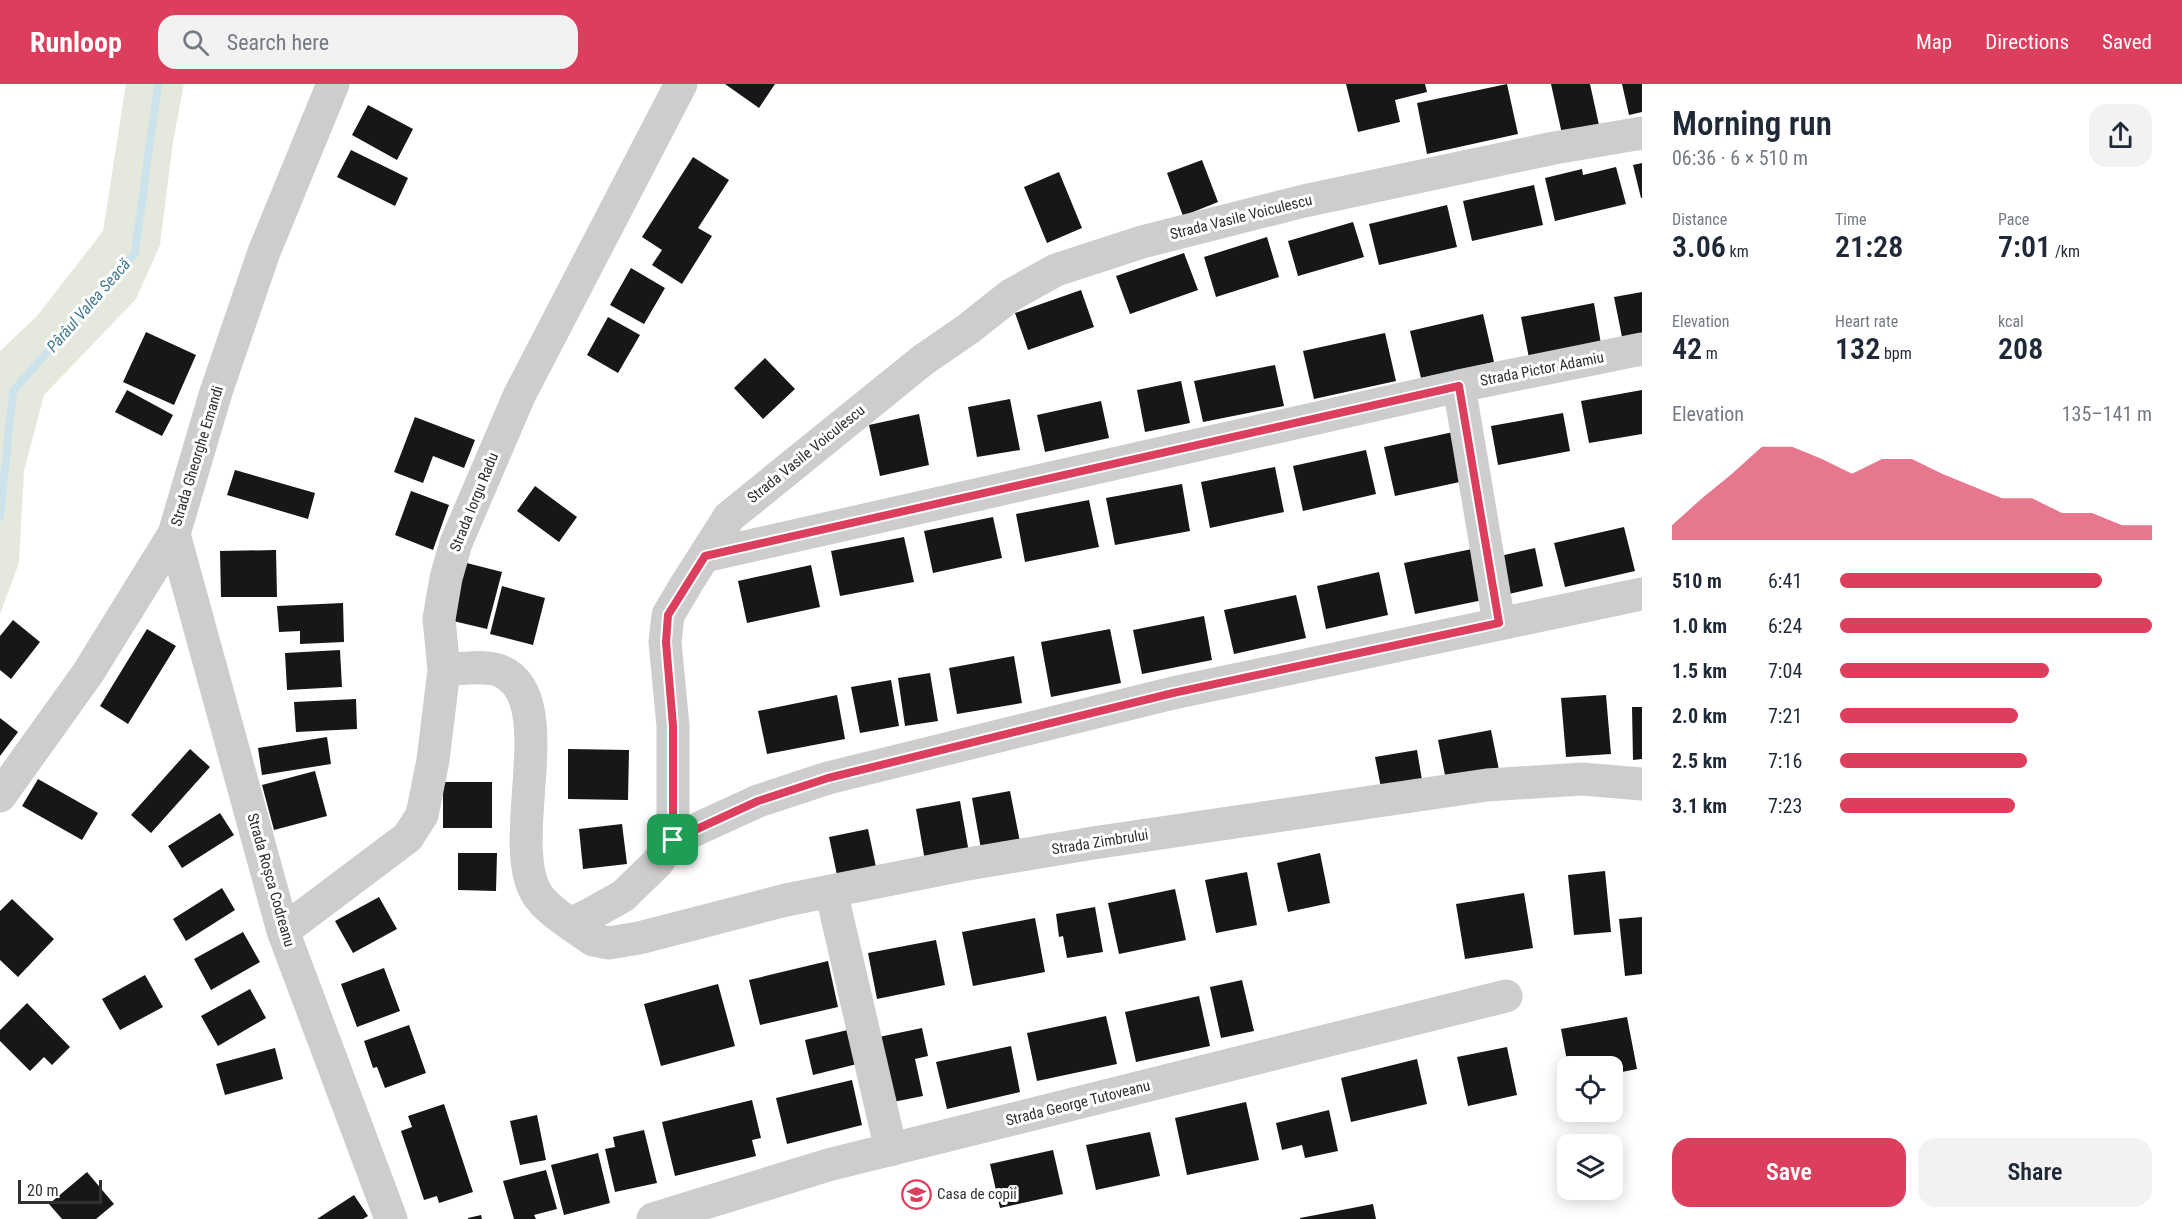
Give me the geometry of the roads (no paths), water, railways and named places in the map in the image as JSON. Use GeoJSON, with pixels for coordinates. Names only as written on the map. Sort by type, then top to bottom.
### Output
{"type":"FeatureCollection","features":[{"type":"Feature","properties":{"kind":"street","name":"Strada Gheorghe Emandi"},"geometry":{"type":"LineString","coordinates":[[0,796],[88,674],[174,534],[216,392],[264,252],[333,84]]}},
{"type":"Feature","properties":{"kind":"street","name":"Strada Iorgu Radu"},"geometry":{"type":"LineString","coordinates":[[283,931],[408,837],[422,814],[433,760],[444,670],[439,619],[446,578],[456,543],[519,396],[681,84]]}},
{"type":"Feature","properties":{"kind":"street","name":"Strada Vasile Voiculescu"},"geometry":{"type":"LineString","coordinates":[[673,840],[673,726],[666,642],[668,615],[729,517],[923,360],[1011,296],[1056,270],[1142,242],[1304,201],[1542,151],[1642,133]]}},
{"type":"Feature","properties":{"kind":"street","name":"Strada Pictor Adamiu"},"geometry":{"type":"LineString","coordinates":[[705,556],[1459,386],[1642,349]]}},
{"type":"Feature","properties":{"kind":"street"},"geometry":{"type":"LineString","coordinates":[[1459,386],[1499,623]]}},
{"type":"Feature","properties":{"kind":"street","name":"Strada Roșca Codreanu"},"geometry":{"type":"LineString","coordinates":[[174,534],[283,931],[391,1219]]}},
{"type":"Feature","properties":{"kind":"street"},"geometry":{"type":"LineString","coordinates":[[444,670],[480,668],[498,670],[512,678],[525,694],[531,735],[526,847],[530,873],[538,896],[570,924],[623,896],[657,863],[673,840],[758,801],[828,778],[1173,693],[1642,594]]}},
{"type":"Feature","properties":{"kind":"street","name":"Strada Zimbrului"},"geometry":{"type":"LineString","coordinates":[[570,924],[593,940],[609,943],[831,891],[962,865],[1093,843],[1487,785],[1582,779],[1642,784]]}},
{"type":"Feature","properties":{"kind":"street"},"geometry":{"type":"LineString","coordinates":[[831,891],[891,1150]]}},
{"type":"Feature","properties":{"kind":"street","name":"Strada George Tutoveanu"},"geometry":{"type":"LineString","coordinates":[[653,1219],[828,1166],[1506,996]]}},
{"type":"Feature","properties":{"kind":"waterway","name":"Pârâul Valea Seacă"},"geometry":{"type":"LineString","coordinates":[[0,517],[13,391],[135,253],[158,84]]}},
{"type":"Feature","properties":{"kind":"place","name":"Casa de copii"},"geometry":{"type":"Point","coordinates":[916,1194]}}]}
